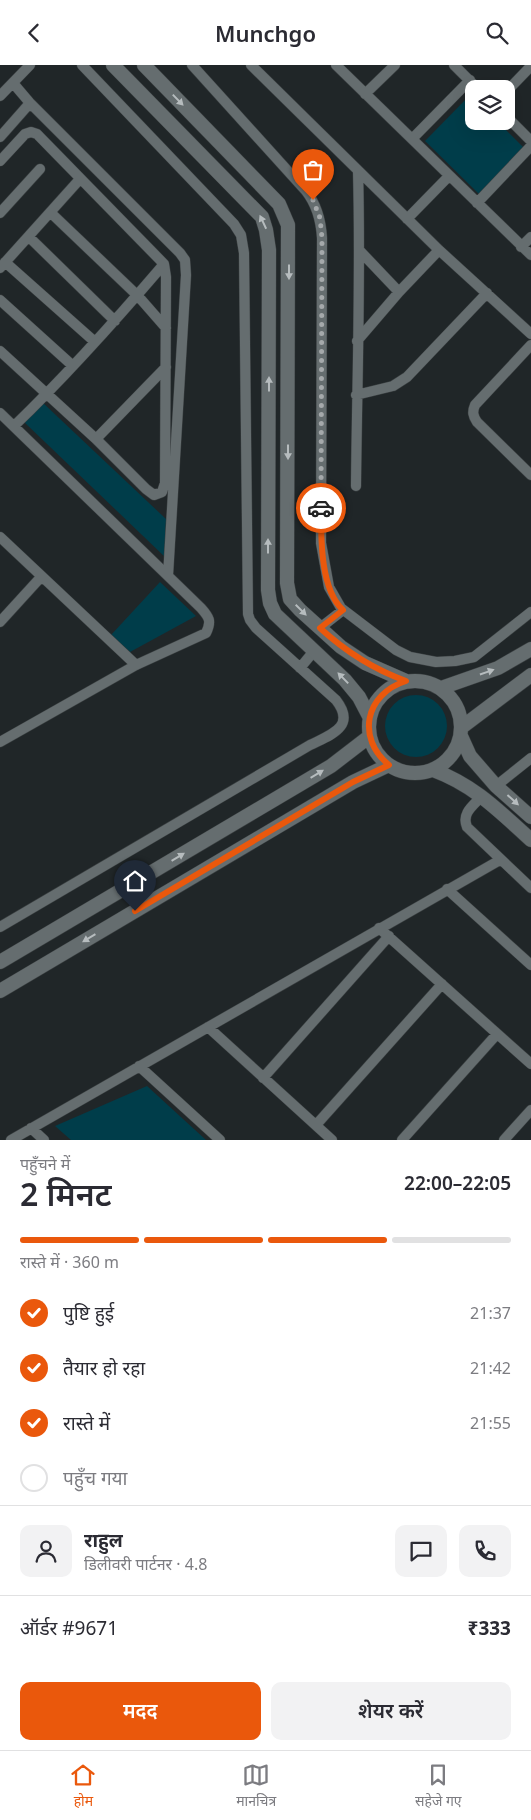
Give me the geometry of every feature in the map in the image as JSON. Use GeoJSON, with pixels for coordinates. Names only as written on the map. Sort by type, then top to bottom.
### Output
{"type":"FeatureCollection","features":[{"type":"Feature","properties":{"kind":"street"},"geometry":{"type":"LineString","coordinates":[[0,95],[30,65]]}},
{"type":"Feature","properties":{"kind":"street"},"geometry":{"type":"LineString","coordinates":[[0,927],[310,745],[336,732],[342,726],[344,719],[344,712],[340,705],[256,628],[248,614],[244,253],[241,235],[234,224],[82,65]]}},
{"type":"Feature","properties":{"kind":"street"},"geometry":{"type":"LineString","coordinates":[[113,65],[262,217],[269,250],[268,590],[270,603],[274,614],[345,679],[359,697],[370,718]]}},
{"type":"Feature","properties":{"kind":"street"},"geometry":{"type":"LineString","coordinates":[[144,65],[279,205],[288,225],[287,583],[290,599],[341,647],[365,663],[406,681]]}},
{"type":"Feature","properties":{"kind":"street"},"geometry":{"type":"LineString","coordinates":[[192,65],[306,191],[313,200],[320,218],[322,238],[321,543],[329,587],[343,610],[396,650],[410,657],[436,662],[474,657],[531,612]]}},
{"type":"Feature","properties":{"kind":"street"},"geometry":{"type":"LineString","coordinates":[[251,65],[439,250],[531,335]]}},
{"type":"Feature","properties":{"kind":"street"},"geometry":{"type":"LineString","coordinates":[[336,65],[531,255]]}},
{"type":"Feature","properties":{"kind":"street"},"geometry":{"type":"LineString","coordinates":[[366,93],[395,65]]}},
{"type":"Feature","properties":{"kind":"street"},"geometry":{"type":"LineString","coordinates":[[454,65],[470,80]]}},
{"type":"Feature","properties":{"kind":"street"},"geometry":{"type":"LineString","coordinates":[[515,83],[531,66]]}},
{"type":"Feature","properties":{"kind":"street"},"geometry":{"type":"LineString","coordinates":[[13,83],[30,103],[185,260],[186,285],[168,576]]}},
{"type":"Feature","properties":{"kind":"street"},"geometry":{"type":"LineString","coordinates":[[412,139],[465,85]]}},
{"type":"Feature","properties":{"kind":"street"},"geometry":{"type":"LineString","coordinates":[[0,137],[30,103]]}},
{"type":"Feature","properties":{"kind":"street"},"geometry":{"type":"LineString","coordinates":[[515,125],[531,141]]}},
{"type":"Feature","properties":{"kind":"street"},"geometry":{"type":"LineString","coordinates":[[0,161],[25,134],[31,132],[44,139],[80,179],[164,265],[166,277],[165,483],[162,492],[154,495],[150,493],[96,439],[0,351]]}},
{"type":"Feature","properties":{"kind":"street"},"geometry":{"type":"LineString","coordinates":[[477,203],[531,146]]}},
{"type":"Feature","properties":{"kind":"street"},"geometry":{"type":"LineString","coordinates":[[0,213],[40,169]]}},
{"type":"Feature","properties":{"kind":"street"},"geometry":{"type":"LineString","coordinates":[[356,486],[356,395],[360,251],[358,171]]}},
{"type":"Feature","properties":{"kind":"street"},"geometry":{"type":"LineString","coordinates":[[407,219],[449,176]]}},
{"type":"Feature","properties":{"kind":"street"},"geometry":{"type":"LineString","coordinates":[[80,179],[3,265],[95,342]]}},
{"type":"Feature","properties":{"kind":"street"},"geometry":{"type":"LineString","coordinates":[[51,213],[138,296],[166,328]]}},
{"type":"Feature","properties":{"kind":"street"},"geometry":{"type":"LineString","coordinates":[[29,237],[115,321]]}},
{"type":"Feature","properties":{"kind":"street"},"geometry":{"type":"LineString","coordinates":[[522,247],[531,237]]}},
{"type":"Feature","properties":{"kind":"street"},"geometry":{"type":"LineString","coordinates":[[357,341],[439,250]]}},
{"type":"Feature","properties":{"kind":"street"},"geometry":{"type":"LineString","coordinates":[[360,251],[400,292]]}},
{"type":"Feature","properties":{"kind":"street"},"geometry":{"type":"LineString","coordinates":[[14,426],[47,395],[164,265]]}},
{"type":"Feature","properties":{"kind":"street"},"geometry":{"type":"LineString","coordinates":[[356,395],[392,386],[407,377],[486,293]]}},
{"type":"Feature","properties":{"kind":"street"},"geometry":{"type":"LineString","coordinates":[[0,300],[73,366]]}},
{"type":"Feature","properties":{"kind":"street"},"geometry":{"type":"LineString","coordinates":[[531,345],[475,405],[473,416],[531,475]]}},
{"type":"Feature","properties":{"kind":"street"},"geometry":{"type":"LineString","coordinates":[[96,439],[166,367]]}},
{"type":"Feature","properties":{"kind":"street"},"geometry":{"type":"LineString","coordinates":[[0,413],[210,618],[210,626],[206,633],[136,665],[0,742]]}},
{"type":"Feature","properties":{"kind":"street"},"geometry":{"type":"LineString","coordinates":[[0,537],[136,665]]}},
{"type":"Feature","properties":{"kind":"street"},"geometry":{"type":"LineString","coordinates":[[0,622],[42,577]]}},
{"type":"Feature","properties":{"kind":"street"},"geometry":{"type":"LineString","coordinates":[[320,628],[343,610]]}},
{"type":"Feature","properties":{"kind":"street"},"geometry":{"type":"LineString","coordinates":[[441,688],[498,669],[524,655],[531,649]]}},
{"type":"Feature","properties":{"kind":"street"},"geometry":{"type":"LineString","coordinates":[[300,668],[314,651]]}},
{"type":"Feature","properties":{"kind":"street"},"geometry":{"type":"LineString","coordinates":[[531,675],[461,732],[458,745],[448,760],[433,770],[406,773],[389,765],[377,753],[370,736],[372,709],[382,694],[397,684],[406,681],[424,681],[441,688],[454,701],[458,709],[461,732],[470,756],[496,786],[531,817]]}},
{"type":"Feature","properties":{"kind":"street"},"geometry":{"type":"LineString","coordinates":[[0,962],[331,766],[370,736]]}},
{"type":"Feature","properties":{"kind":"street"},"geometry":{"type":"LineString","coordinates":[[496,786],[528,764]]}},
{"type":"Feature","properties":{"kind":"street"},"geometry":{"type":"LineString","coordinates":[[0,991],[353,782],[389,765]]}},
{"type":"Feature","properties":{"kind":"street"},"geometry":{"type":"LineString","coordinates":[[433,770],[464,784],[482,796],[531,840]]}},
{"type":"Feature","properties":{"kind":"street"},"geometry":{"type":"LineString","coordinates":[[482,796],[466,814],[465,822],[469,831],[531,888]]}},
{"type":"Feature","properties":{"kind":"street"},"geometry":{"type":"LineString","coordinates":[[11,1140],[500,860]]}},
{"type":"Feature","properties":{"kind":"street"},"geometry":{"type":"LineString","coordinates":[[447,889],[531,965]]}},
{"type":"Feature","properties":{"kind":"street"},"geometry":{"type":"LineString","coordinates":[[379,928],[531,1064]]}},
{"type":"Feature","properties":{"kind":"street"},"geometry":{"type":"LineString","coordinates":[[263,1078],[389,936]]}},
{"type":"Feature","properties":{"kind":"street"},"geometry":{"type":"LineString","coordinates":[[316,1125],[442,984]]}},
{"type":"Feature","properties":{"kind":"street"},"geometry":{"type":"LineString","coordinates":[[208,1027],[332,1140]]}},
{"type":"Feature","properties":{"kind":"street"},"geometry":{"type":"LineString","coordinates":[[402,1140],[497,1033]]}},
{"type":"Feature","properties":{"kind":"street"},"geometry":{"type":"LineString","coordinates":[[139,1066],[220,1140]]}},
{"type":"Feature","properties":{"kind":"street"},"geometry":{"type":"LineString","coordinates":[[504,1140],[531,1109]]}},
{"type":"Feature","properties":{"kind":"street"},"geometry":{"type":"LineString","coordinates":[[31,1128],[44,1140]]}},
{"type":"Feature","properties":{"kind":"shaded area"},"geometry":{"type":"Polygon","coordinates":[[[465,100],[465,130],[506,130],[524,148],[479,194],[425,141],[465,100]]]}},
{"type":"Feature","properties":{"kind":"shaded area"},"geometry":{"type":"Polygon","coordinates":[[[42,402],[166,519],[165,557],[23,421],[42,402]]]}},
{"type":"Feature","properties":{"kind":"shaded area"},"geometry":{"type":"Polygon","coordinates":[[[160,582],[196,616],[130,652],[111,635],[160,582]]]}},
{"type":"Feature","properties":{"kind":"shaded area"},"geometry":{"type":"Polygon","coordinates":[[[410,695],[422,695],[438,704],[445,714],[447,726],[445,738],[438,748],[422,757],[410,757],[399,752],[390,743],[385,732],[385,720],[390,709],[399,700],[410,695]]]}},
{"type":"Feature","properties":{"kind":"shaded area"},"geometry":{"type":"Polygon","coordinates":[[[147,1086],[206,1140],[71,1140],[55,1126],[147,1086]]]}},
{"type":"Feature","properties":{"kind":"way so far"},"geometry":{"type":"LineString","coordinates":[[313,200],[322,229],[321,508]]}},
{"type":"Feature","properties":{"kind":"route"},"geometry":{"type":"LineString","coordinates":[[135,911],[353,782],[389,765],[382,760],[372,745],[369,727],[370,718],[372,709],[382,694],[389,688],[406,681],[365,663],[341,647],[320,628],[343,610],[329,587],[321,543],[321,508]]}}]}
